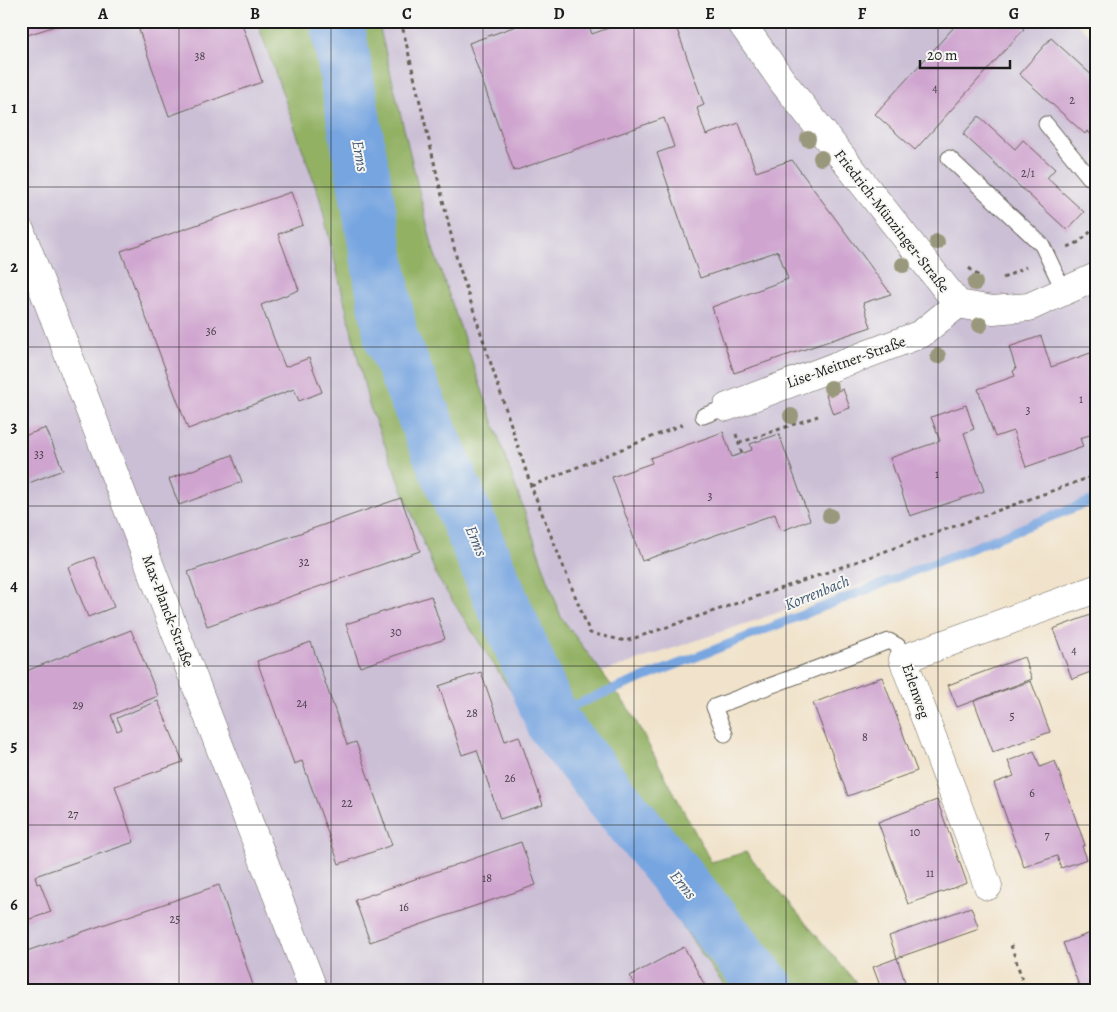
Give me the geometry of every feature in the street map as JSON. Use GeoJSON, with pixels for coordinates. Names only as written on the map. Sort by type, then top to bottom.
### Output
{"type":"FeatureCollection","features":[{"type":"Feature","properties":{"kind":"street","name":"Friedrich-Münzinger-Straße"},"geometry":{"type":"LineString","coordinates":[[740,21],[783,82],[958,304],[993,310],[1029,307],[1096,277]]}},
{"type":"Feature","properties":{"kind":"street","name":"Max-Planck-Straße"},"geometry":{"type":"LineString","coordinates":[[21,232],[314,991]]}},
{"type":"Feature","properties":{"kind":"street","name":"Lise-Meitner-Straße"},"geometry":{"type":"LineString","coordinates":[[715,412],[921,334],[958,304]]}},
{"type":"Feature","properties":{"kind":"street","name":"Erlenweg"},"geometry":{"type":"LineString","coordinates":[[988,886],[903,659],[1096,589]]}},
{"type":"Feature","properties":{"kind":"lane"},"geometry":{"type":"LineString","coordinates":[[1046,124],[1089,177],[1096,180]]}},
{"type":"Feature","properties":{"kind":"lane"},"geometry":{"type":"LineString","coordinates":[[949,158],[1042,245],[1064,291]]}},
{"type":"Feature","properties":{"kind":"lane"},"geometry":{"type":"LineString","coordinates":[[725,734],[714,707],[889,641],[898,646],[903,659]]}},
{"type":"Feature","properties":{"kind":"path"},"geometry":{"type":"LineString","coordinates":[[401,21],[457,260],[532,486],[590,633],[626,641],[814,578],[1096,475]]}},
{"type":"Feature","properties":{"kind":"path"},"geometry":{"type":"LineString","coordinates":[[1092,21],[1096,25]]}},
{"type":"Feature","properties":{"kind":"path"},"geometry":{"type":"LineString","coordinates":[[998,280],[1079,242],[1096,228]]}},
{"type":"Feature","properties":{"kind":"path"},"geometry":{"type":"LineString","coordinates":[[966,265],[980,277],[989,279]]}},
{"type":"Feature","properties":{"kind":"path"},"geometry":{"type":"LineString","coordinates":[[532,486],[715,412]]}},
{"type":"Feature","properties":{"kind":"path"},"geometry":{"type":"LineString","coordinates":[[739,443],[818,416]]}},
{"type":"Feature","properties":{"kind":"path"},"geometry":{"type":"LineString","coordinates":[[1012,945],[1026,991]]}},
{"type":"Feature","properties":{"kind":"shaded area"},"geometry":{"type":"Polygon","coordinates":[[[21,21],[1073,21],[1096,39],[1096,505],[529,697],[736,991],[21,991],[21,21]]]}},
{"type":"Feature","properties":{"kind":"green space"},"geometry":{"type":"Polygon","coordinates":[[[257,21],[378,21],[433,249],[561,617],[631,712],[711,862],[746,852],[863,991],[728,991],[642,869],[551,753],[437,577],[369,405],[320,199],[257,21]]]}},
{"type":"Feature","properties":{"kind":"building"},"geometry":{"type":"Polygon","coordinates":[[[21,21],[67,21],[68,22],[21,37],[21,21]]]}},
{"type":"Feature","properties":{"kind":"building"},"geometry":{"type":"Polygon","coordinates":[[[164,21],[241,21],[262,82],[169,116],[139,30],[164,21]]]}},
{"type":"Feature","properties":{"kind":"building"},"geometry":{"type":"Polygon","coordinates":[[[530,21],[587,21],[592,34],[628,21],[674,21],[704,105],[697,108],[706,135],[739,123],[756,172],[792,160],[891,294],[863,303],[871,327],[734,373],[712,307],[788,279],[778,251],[700,278],[657,153],[674,147],[664,118],[514,171],[469,43],[530,21]]]}},
{"type":"Feature","properties":{"kind":"building"},"geometry":{"type":"Polygon","coordinates":[[[950,21],[1015,21],[1024,29],[915,150],[875,114],[955,26],[950,21]]]}},
{"type":"Feature","properties":{"kind":"building"},"geometry":{"type":"Polygon","coordinates":[[[1051,38],[1096,79],[1096,138],[1087,131],[1085,134],[1019,74],[1051,38]]]}},
{"type":"Feature","properties":{"kind":"building"},"geometry":{"type":"Polygon","coordinates":[[[979,116],[1015,149],[1023,140],[1055,169],[1047,178],[1084,212],[1067,230],[963,134],[979,116]]]}},
{"type":"Feature","properties":{"kind":"building"},"geometry":{"type":"Polygon","coordinates":[[[291,192],[303,225],[278,234],[299,290],[261,305],[285,367],[309,358],[322,392],[299,401],[294,389],[188,429],[121,251],[291,192]]]}},
{"type":"Feature","properties":{"kind":"building"},"geometry":{"type":"Polygon","coordinates":[[[1041,336],[1051,367],[1096,351],[1096,433],[1080,438],[1083,447],[1026,467],[1013,431],[995,437],[978,389],[1015,376],[1013,371],[1016,369],[1009,347],[1041,336]]]}},
{"type":"Feature","properties":{"kind":"building"},"geometry":{"type":"Polygon","coordinates":[[[843,389],[850,408],[833,414],[826,395],[843,389]]]}},
{"type":"Feature","properties":{"kind":"building"},"geometry":{"type":"Polygon","coordinates":[[[966,405],[974,429],[964,433],[984,491],[910,516],[890,458],[940,441],[931,417],[966,405]]]}},
{"type":"Feature","properties":{"kind":"building"},"geometry":{"type":"Polygon","coordinates":[[[46,428],[63,470],[21,486],[21,437],[46,428]]]}},
{"type":"Feature","properties":{"kind":"building"},"geometry":{"type":"Polygon","coordinates":[[[723,432],[732,457],[752,450],[750,444],[779,434],[810,520],[781,531],[775,514],[642,561],[612,477],[652,463],[650,458],[723,432]]]}},
{"type":"Feature","properties":{"kind":"building"},"geometry":{"type":"Polygon","coordinates":[[[232,455],[242,482],[179,505],[169,479],[232,455]]]}},
{"type":"Feature","properties":{"kind":"building"},"geometry":{"type":"Polygon","coordinates":[[[401,498],[420,551],[207,626],[188,572],[401,498]]]}},
{"type":"Feature","properties":{"kind":"building"},"geometry":{"type":"Polygon","coordinates":[[[94,557],[114,607],[88,617],[68,567],[94,557]]]}},
{"type":"Feature","properties":{"kind":"building"},"geometry":{"type":"Polygon","coordinates":[[[431,596],[445,639],[360,667],[346,624],[431,596]]]}},
{"type":"Feature","properties":{"kind":"building"},"geometry":{"type":"Polygon","coordinates":[[[1096,613],[1096,670],[1072,679],[1053,629],[1096,613]]]}},
{"type":"Feature","properties":{"kind":"building"},"geometry":{"type":"Polygon","coordinates":[[[131,630],[158,696],[111,715],[117,731],[122,729],[117,718],[158,701],[183,762],[115,786],[134,842],[35,876],[37,884],[40,883],[51,912],[21,922],[21,673],[131,630]]]}},
{"type":"Feature","properties":{"kind":"building"},"geometry":{"type":"Polygon","coordinates":[[[311,642],[347,745],[356,742],[392,845],[339,864],[302,761],[294,764],[257,661],[311,642]]]}},
{"type":"Feature","properties":{"kind":"building"},"geometry":{"type":"Polygon","coordinates":[[[1024,657],[1032,679],[957,707],[948,685],[1024,657]]]}},
{"type":"Feature","properties":{"kind":"building"},"geometry":{"type":"Polygon","coordinates":[[[481,672],[505,741],[519,736],[543,805],[500,819],[477,750],[462,755],[439,686],[481,672]]]}},
{"type":"Feature","properties":{"kind":"building"},"geometry":{"type":"Polygon","coordinates":[[[882,677],[917,771],[848,796],[813,703],[882,677]]]}},
{"type":"Feature","properties":{"kind":"building"},"geometry":{"type":"Polygon","coordinates":[[[1031,681],[1050,732],[993,752],[974,701],[1031,681]]]}},
{"type":"Feature","properties":{"kind":"building"},"geometry":{"type":"Polygon","coordinates":[[[1034,751],[1040,767],[1055,761],[1085,845],[1082,846],[1087,859],[1061,868],[1057,856],[1024,867],[994,783],[1014,776],[1008,761],[1034,751]]]}},
{"type":"Feature","properties":{"kind":"building"},"geometry":{"type":"Polygon","coordinates":[[[937,800],[967,883],[908,904],[878,822],[937,800]]]}},
{"type":"Feature","properties":{"kind":"building"},"geometry":{"type":"Polygon","coordinates":[[[521,842],[536,885],[370,942],[355,900],[521,842]]]}},
{"type":"Feature","properties":{"kind":"building"},"geometry":{"type":"Polygon","coordinates":[[[219,885],[255,991],[25,991],[21,978],[21,953],[219,885]]]}},
{"type":"Feature","properties":{"kind":"building"},"geometry":{"type":"Polygon","coordinates":[[[971,907],[979,929],[897,958],[889,936],[971,907]]]}},
{"type":"Feature","properties":{"kind":"building"},"geometry":{"type":"Polygon","coordinates":[[[1096,931],[1096,991],[1081,991],[1063,943],[1096,931]]]}},
{"type":"Feature","properties":{"kind":"building"},"geometry":{"type":"Polygon","coordinates":[[[684,947],[708,991],[637,991],[630,976],[684,947]]]}},
{"type":"Feature","properties":{"kind":"building"},"geometry":{"type":"Polygon","coordinates":[[[897,958],[908,991],[882,991],[873,967],[897,958]]]}},
{"type":"Feature","properties":{"kind":"building"},"geometry":{"type":"Polygon","coordinates":[[[1013,984],[1016,991],[994,991],[994,990],[1013,984]]]}},
{"type":"Feature","properties":{"kind":"waterway","name":"Erms"},"geometry":{"type":"LineString","coordinates":[[337,21],[391,338],[554,725],[769,991]]}},
{"type":"Feature","properties":{"kind":"waterway","name":"Korrenbach"},"geometry":{"type":"LineString","coordinates":[[549,715],[1096,499]]}}]}
